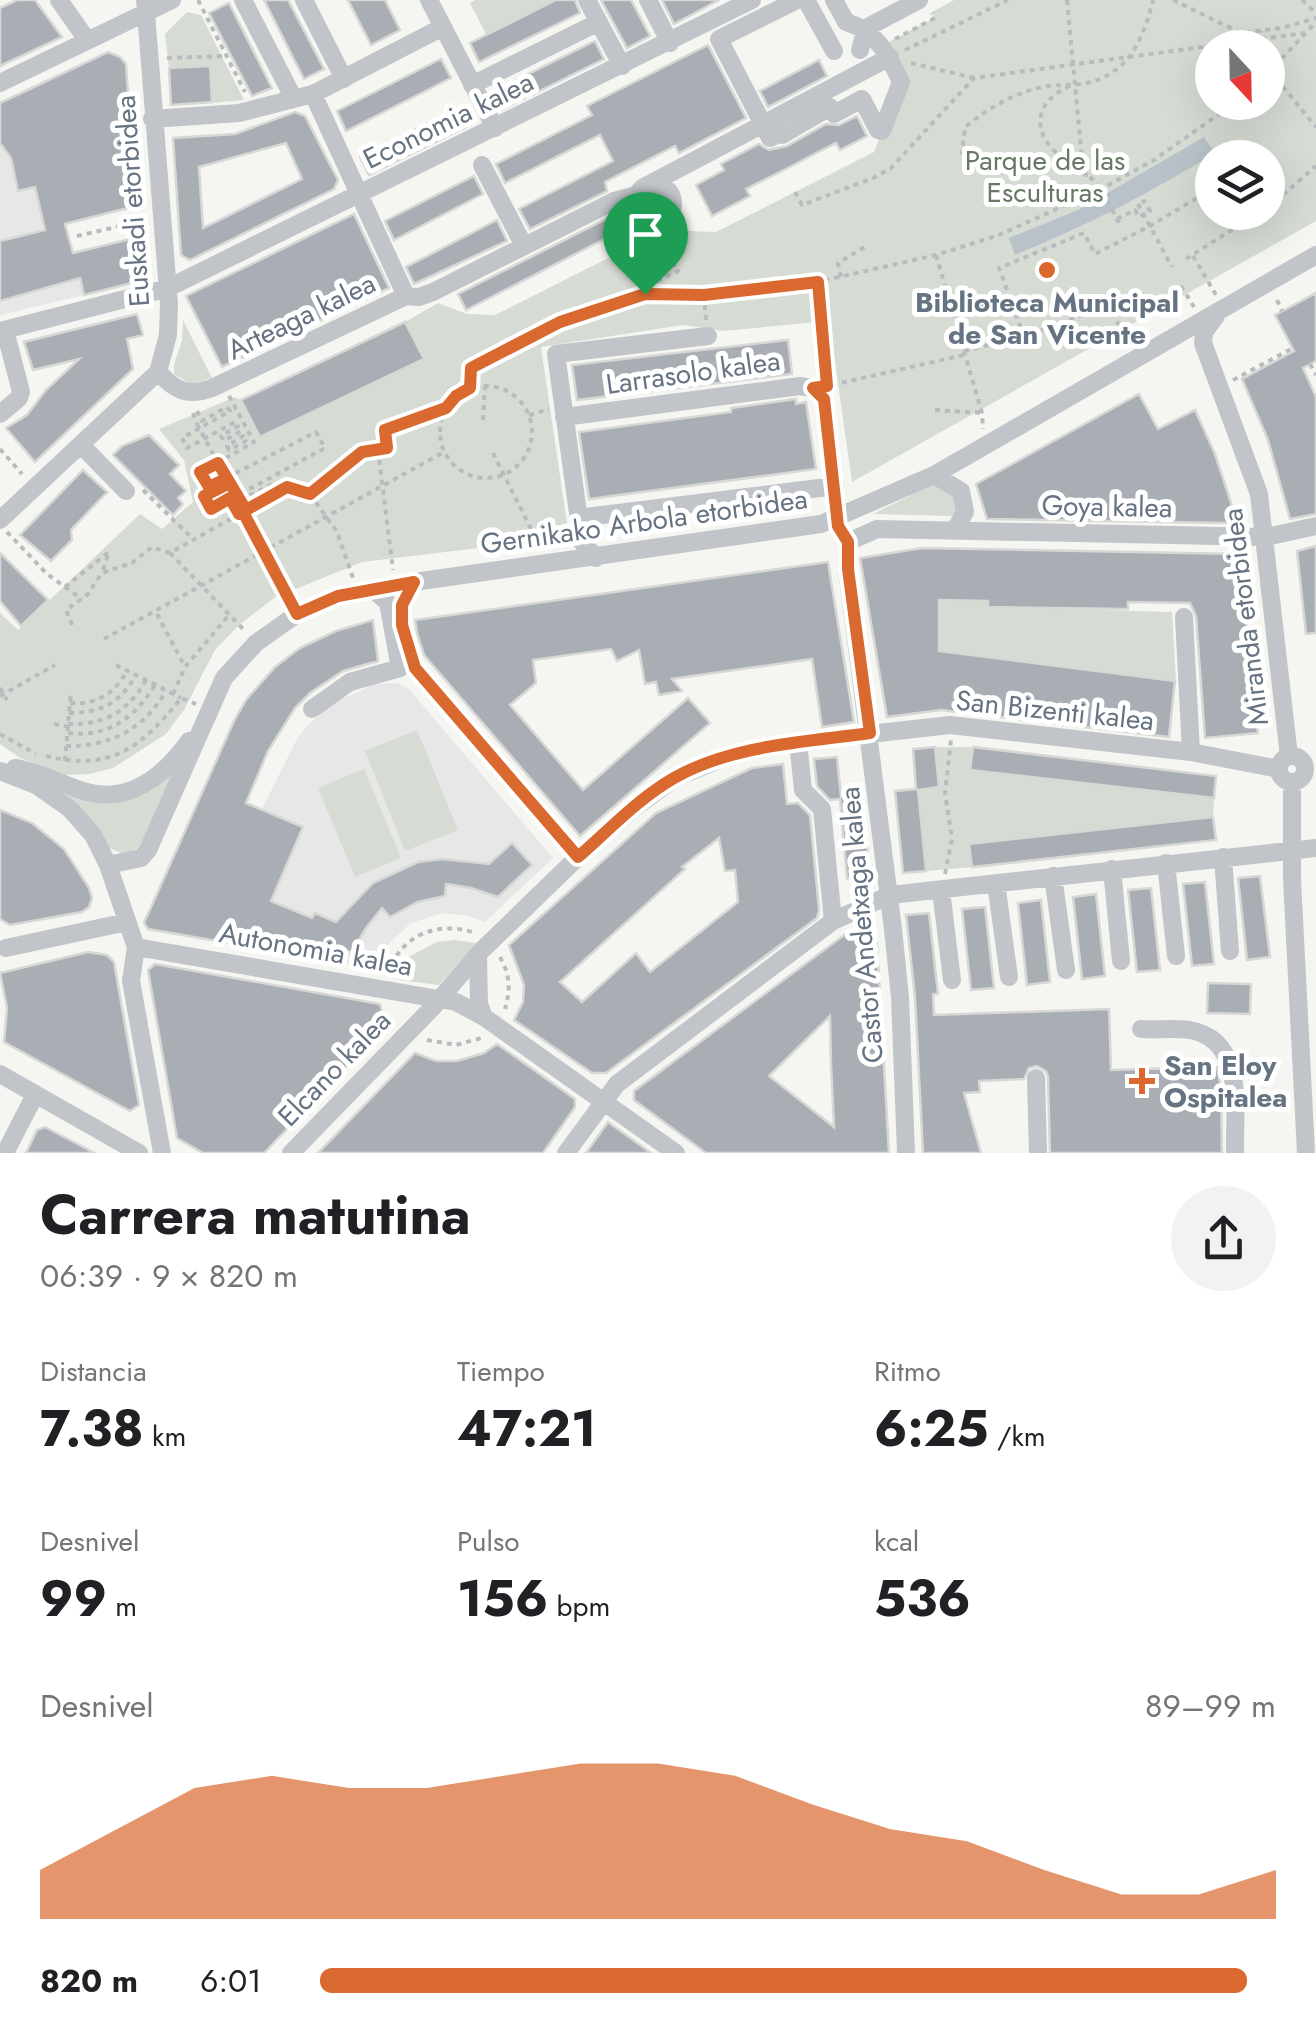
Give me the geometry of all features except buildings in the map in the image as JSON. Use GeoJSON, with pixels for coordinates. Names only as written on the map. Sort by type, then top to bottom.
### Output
{"type":"FeatureCollection","features":[{"type":"Feature","properties":{"kind":"street"},"geometry":{"type":"LineString","coordinates":[[59,0],[87,40]]}},
{"type":"Feature","properties":{"kind":"street"},"geometry":{"type":"LineString","coordinates":[[0,82],[118,26],[146,7],[172,0]]}},
{"type":"Feature","properties":{"kind":"street"},"geometry":{"type":"LineString","coordinates":[[243,0],[360,194],[406,296]]}},
{"type":"Feature","properties":{"kind":"street"},"geometry":{"type":"LineString","coordinates":[[304,0],[344,78]]}},
{"type":"Feature","properties":{"kind":"street"},"geometry":{"type":"LineString","coordinates":[[429,0],[494,128]]}},
{"type":"Feature","properties":{"kind":"street"},"geometry":{"type":"LineString","coordinates":[[587,0],[622,66]]}},
{"type":"Feature","properties":{"kind":"street"},"geometry":{"type":"LineString","coordinates":[[648,0],[670,42]]}},
{"type":"Feature","properties":{"kind":"street","name":"Economia kalea"},"geometry":{"type":"LineString","coordinates":[[2,330],[168,288],[752,0]]}},
{"type":"Feature","properties":{"kind":"street"},"geometry":{"type":"LineString","coordinates":[[797,0],[719,39],[770,138],[830,107],[834,114],[862,99],[882,131],[901,82],[890,57],[866,28],[846,22],[834,0]]}},
{"type":"Feature","properties":{"kind":"street"},"geometry":{"type":"LineString","coordinates":[[806,0],[834,51]]}},
{"type":"Feature","properties":{"kind":"street"},"geometry":{"type":"LineString","coordinates":[[860,50],[866,28],[918,0]]}},
{"type":"Feature","properties":{"kind":"street","name":"Euskadi etorbidea"},"geometry":{"type":"LineString","coordinates":[[146,7],[153,53],[152,119],[168,288],[168,335],[158,372]]}},
{"type":"Feature","properties":{"kind":"street"},"geometry":{"type":"LineString","coordinates":[[472,85],[599,22]]}},
{"type":"Feature","properties":{"kind":"street"},"geometry":{"type":"LineString","coordinates":[[118,26],[153,53]]}},
{"type":"Feature","properties":{"kind":"street"},"geometry":{"type":"LineString","coordinates":[[152,119],[238,113],[304,96],[443,28]]}},
{"type":"Feature","properties":{"kind":"street","name":"Arteaga kalea"},"geometry":{"type":"LineString","coordinates":[[158,372],[178,391],[201,392],[406,296],[420,297],[433,292],[641,190],[890,57]]}},
{"type":"Feature","properties":{"kind":"street"},"geometry":{"type":"LineString","coordinates":[[482,165],[524,246]]}},
{"type":"Feature","properties":{"kind":"street"},"geometry":{"type":"LineString","coordinates":[[658,184],[670,191],[674,205],[668,217],[656,222],[644,220],[636,208],[641,190],[658,184]]}},
{"type":"Feature","properties":{"kind":"street","name":"Gernikako Arbola etorbidea"},"geometry":{"type":"LineString","coordinates":[[108,865],[140,858],[148,850],[224,678],[250,637],[293,607],[362,586],[401,579],[596,558],[821,524],[934,475],[1316,255]]}},
{"type":"Feature","properties":{"kind":"street","name":"Miranda etorbidea"},"geometry":{"type":"LineString","coordinates":[[1223,308],[1203,337],[1259,494],[1296,765],[1292,851],[1306,1153]]}},
{"type":"Feature","properties":{"kind":"street"},"geometry":{"type":"LineString","coordinates":[[0,414],[20,398],[21,392],[2,330]]}},
{"type":"Feature","properties":{"kind":"street","name":"Larrasolo kalea"},"geometry":{"type":"LineString","coordinates":[[596,558],[582,542],[556,354],[708,336]]}},
{"type":"Feature","properties":{"kind":"street"},"geometry":{"type":"LineString","coordinates":[[0,522],[158,372]]}},
{"type":"Feature","properties":{"kind":"street","name":"Larrasolo kalea"},"geometry":{"type":"LineString","coordinates":[[564,417],[800,386],[813,388],[824,399],[838,518]]}},
{"type":"Feature","properties":{"kind":"street"},"geometry":{"type":"LineString","coordinates":[[82,446],[134,490]]}},
{"type":"Feature","properties":{"kind":"street"},"geometry":{"type":"LineString","coordinates":[[934,475],[961,491],[965,512],[955,530]]}},
{"type":"Feature","properties":{"kind":"street","name":"Gernikako Arbola etorbidea"},"geometry":{"type":"LineString","coordinates":[[578,518],[835,486]]}},
{"type":"Feature","properties":{"kind":"street","name":"Castor Andetxaga kalea"},"geometry":{"type":"LineString","coordinates":[[838,518],[838,526],[848,542],[848,569],[890,896],[900,997],[906,1153]]}},
{"type":"Feature","properties":{"kind":"street","name":"Goya kalea"},"geometry":{"type":"LineString","coordinates":[[848,542],[878,529],[1266,537],[1316,526]]}},
{"type":"Feature","properties":{"kind":"street"},"geometry":{"type":"LineString","coordinates":[[401,579],[402,625],[415,668],[578,857]]}},
{"type":"Feature","properties":{"kind":"street"},"geometry":{"type":"LineString","coordinates":[[312,709],[350,682],[400,668],[388,603],[362,586]]}},
{"type":"Feature","properties":{"kind":"street"},"geometry":{"type":"LineString","coordinates":[[1184,617],[1191,752]]}},
{"type":"Feature","properties":{"kind":"street","name":"Gernikako Arbola etorbidea"},"geometry":{"type":"LineString","coordinates":[[0,769],[36,771],[85,792],[131,790],[153,781],[177,757],[208,712]]}},
{"type":"Feature","properties":{"kind":"street","name":"San Bizenti kalea"},"geometry":{"type":"LineString","coordinates":[[478,954],[633,809],[675,778],[734,754],[798,742],[950,725],[1296,765]]}},
{"type":"Feature","properties":{"kind":"street"},"geometry":{"type":"LineString","coordinates":[[798,742],[803,790],[822,810],[833,920]]}},
{"type":"Feature","properties":{"kind":"street"},"geometry":{"type":"LineString","coordinates":[[0,769],[36,785],[70,809],[93,835],[108,865],[136,947],[131,981],[162,1153]]}},
{"type":"Feature","properties":{"kind":"street"},"geometry":{"type":"LineString","coordinates":[[566,1153],[618,1084],[833,920],[890,896],[1316,848]]}},
{"type":"Feature","properties":{"kind":"street"},"geometry":{"type":"LineString","coordinates":[[1223,857],[1230,950]]}},
{"type":"Feature","properties":{"kind":"street"},"geometry":{"type":"LineString","coordinates":[[1166,863],[1176,956]]}},
{"type":"Feature","properties":{"kind":"street"},"geometry":{"type":"LineString","coordinates":[[1112,869],[1121,962]]}},
{"type":"Feature","properties":{"kind":"street"},"geometry":{"type":"LineString","coordinates":[[1053,876],[1066,970]]}},
{"type":"Feature","properties":{"kind":"street"},"geometry":{"type":"LineString","coordinates":[[996,883],[1009,978]]}},
{"type":"Feature","properties":{"kind":"street"},"geometry":{"type":"LineString","coordinates":[[942,890],[952,980]]}},
{"type":"Feature","properties":{"kind":"street"},"geometry":{"type":"LineString","coordinates":[[6,948],[126,922]]}},
{"type":"Feature","properties":{"kind":"street","name":"Autonomia kalea"},"geometry":{"type":"LineString","coordinates":[[136,947],[456,1002],[484,1017],[676,1153]]}},
{"type":"Feature","properties":{"kind":"street"},"geometry":{"type":"LineString","coordinates":[[478,954],[479,1004],[484,1017]]}},
{"type":"Feature","properties":{"kind":"street","name":"Elcano kalea"},"geometry":{"type":"LineString","coordinates":[[291,1153],[441,998],[478,954]]}},
{"type":"Feature","properties":{"kind":"street","name":"Elcano kalea"},"geometry":{"type":"LineString","coordinates":[[400,991],[416,1022]]}},
{"type":"Feature","properties":{"kind":"street"},"geometry":{"type":"LineString","coordinates":[[1141,1029],[1190,1030],[1210,1036],[1225,1051],[1232,1070],[1235,1153]]}},
{"type":"Feature","properties":{"kind":"street"},"geometry":{"type":"LineString","coordinates":[[0,1074],[138,1153]]}},
{"type":"Feature","properties":{"kind":"street"},"geometry":{"type":"LineString","coordinates":[[1036,1078],[1038,1153]]}},
{"type":"Feature","properties":{"kind":"street"},"geometry":{"type":"LineString","coordinates":[[5,1153],[35,1095]]}},
{"type":"Feature","properties":{"kind":"path"},"geometry":{"type":"LineString","coordinates":[[198,0],[254,109]]}},
{"type":"Feature","properties":{"kind":"path"},"geometry":{"type":"LineString","coordinates":[[890,57],[1008,0]]}},
{"type":"Feature","properties":{"kind":"path"},"geometry":{"type":"LineString","coordinates":[[1066,0],[1082,166]]}},
{"type":"Feature","properties":{"kind":"path"},"geometry":{"type":"LineString","coordinates":[[1120,225],[1101,188],[1082,166],[1054,154],[1044,142],[1040,127],[1052,97],[1074,84],[1114,74],[1132,56],[1147,26],[1153,0]]}},
{"type":"Feature","properties":{"kind":"path"},"geometry":{"type":"LineString","coordinates":[[1173,0],[1232,30]]}},
{"type":"Feature","properties":{"kind":"path"},"geometry":{"type":"LineString","coordinates":[[1302,0],[1316,18]]}},
{"type":"Feature","properties":{"kind":"path"},"geometry":{"type":"LineString","coordinates":[[1265,30],[1316,18]]}},
{"type":"Feature","properties":{"kind":"path"},"geometry":{"type":"LineString","coordinates":[[1285,55],[1316,18]]}},
{"type":"Feature","properties":{"kind":"path"},"geometry":{"type":"LineString","coordinates":[[1285,36],[1306,33]]}},
{"type":"Feature","properties":{"kind":"path"},"geometry":{"type":"LineString","coordinates":[[890,57],[974,78],[1195,48]]}},
{"type":"Feature","properties":{"kind":"path"},"geometry":{"type":"LineString","coordinates":[[153,53],[228,56]]}},
{"type":"Feature","properties":{"kind":"path"},"geometry":{"type":"LineString","coordinates":[[795,192],[802,204],[891,168],[974,78]]}},
{"type":"Feature","properties":{"kind":"path"},"geometry":{"type":"LineString","coordinates":[[1074,84],[1028,91],[987,110],[966,127],[962,153],[1032,171],[1034,166],[1088,174]]}},
{"type":"Feature","properties":{"kind":"path"},"geometry":{"type":"LineString","coordinates":[[1285,91],[1316,127]]}},
{"type":"Feature","properties":{"kind":"path"},"geometry":{"type":"LineString","coordinates":[[470,388],[471,368],[560,322],[645,294],[704,295],[818,282],[936,255],[1000,235],[1101,188],[1167,152],[1211,120]]}},
{"type":"Feature","properties":{"kind":"path"},"geometry":{"type":"LineString","coordinates":[[1285,191],[1316,166]]}},
{"type":"Feature","properties":{"kind":"path"},"geometry":{"type":"LineString","coordinates":[[1024,338],[999,268],[1084,234],[1095,254],[1195,199]]}},
{"type":"Feature","properties":{"kind":"path"},"geometry":{"type":"LineString","coordinates":[[1117,219],[1135,210],[1140,217],[1150,211],[1144,201],[1138,204],[1147,220],[1172,267]]}},
{"type":"Feature","properties":{"kind":"path"},"geometry":{"type":"LineString","coordinates":[[77,236],[160,216]]}},
{"type":"Feature","properties":{"kind":"path"},"geometry":{"type":"LineString","coordinates":[[645,294],[646,286],[678,270],[677,265],[659,262],[657,255],[674,250],[668,217]]}},
{"type":"Feature","properties":{"kind":"path"},"geometry":{"type":"LineString","coordinates":[[1186,260],[1233,230]]}},
{"type":"Feature","properties":{"kind":"path"},"geometry":{"type":"LineString","coordinates":[[840,277],[838,262],[868,245]]}},
{"type":"Feature","properties":{"kind":"path"},"geometry":{"type":"LineString","coordinates":[[936,255],[982,413],[984,447]]}},
{"type":"Feature","properties":{"kind":"path"},"geometry":{"type":"LineString","coordinates":[[1193,256],[1223,308]]}},
{"type":"Feature","properties":{"kind":"path"},"geometry":{"type":"LineString","coordinates":[[818,282],[827,386],[1024,338],[1122,295]]}},
{"type":"Feature","properties":{"kind":"path"},"geometry":{"type":"LineString","coordinates":[[1181,286],[1202,320]]}},
{"type":"Feature","properties":{"kind":"path"},"geometry":{"type":"LineString","coordinates":[[704,295],[708,336]]}},
{"type":"Feature","properties":{"kind":"path"},"geometry":{"type":"LineString","coordinates":[[1106,304],[1137,358]]}},
{"type":"Feature","properties":{"kind":"path"},"geometry":{"type":"LineString","coordinates":[[1220,388],[1292,348]]}},
{"type":"Feature","properties":{"kind":"path"},"geometry":{"type":"LineString","coordinates":[[1310,364],[1316,373]]}},
{"type":"Feature","properties":{"kind":"path"},"geometry":{"type":"LineString","coordinates":[[482,420],[484,386]]}},
{"type":"Feature","properties":{"kind":"path"},"geometry":{"type":"LineString","coordinates":[[484,386],[510,393],[526,408],[532,423],[527,454],[517,467],[490,478],[464,473],[444,452],[439,434],[446,408],[456,396],[484,386]]}},
{"type":"Feature","properties":{"kind":"path"},"geometry":{"type":"LineString","coordinates":[[230,396],[254,442],[200,472],[209,487],[316,432],[324,448],[244,492],[247,497],[276,482],[281,490]]}},
{"type":"Feature","properties":{"kind":"path"},"geometry":{"type":"LineString","coordinates":[[243,512],[230,498],[211,509],[204,496],[224,486],[216,463],[197,424],[195,412],[202,420],[227,407],[230,412],[182,438],[188,448],[235,422],[238,426],[221,436],[224,440],[241,431],[243,436],[227,446],[229,450],[246,441],[249,446]]}},
{"type":"Feature","properties":{"kind":"path"},"geometry":{"type":"LineString","coordinates":[[310,494],[362,452],[387,448],[385,430],[446,408]]}},
{"type":"Feature","properties":{"kind":"path"},"geometry":{"type":"LineString","coordinates":[[935,410],[982,413]]}},
{"type":"Feature","properties":{"kind":"path"},"geometry":{"type":"LineString","coordinates":[[0,449],[35,489]]}},
{"type":"Feature","properties":{"kind":"path"},"geometry":{"type":"LineString","coordinates":[[378,450],[401,579]]}},
{"type":"Feature","properties":{"kind":"path"},"geometry":{"type":"LineString","coordinates":[[104,639],[444,452]]}},
{"type":"Feature","properties":{"kind":"path"},"geometry":{"type":"LineString","coordinates":[[493,453],[541,549],[553,548]]}},
{"type":"Feature","properties":{"kind":"path"},"geometry":{"type":"LineString","coordinates":[[216,463],[225,473],[293,607]]}},
{"type":"Feature","properties":{"kind":"path"},"geometry":{"type":"LineString","coordinates":[[170,552],[287,487],[310,494],[337,532],[362,586]]}},
{"type":"Feature","properties":{"kind":"path"},"geometry":{"type":"LineString","coordinates":[[134,490],[193,539]]}},
{"type":"Feature","properties":{"kind":"path"},"geometry":{"type":"LineString","coordinates":[[0,522],[47,574],[82,599]]}},
{"type":"Feature","properties":{"kind":"path"},"geometry":{"type":"LineString","coordinates":[[102,573],[132,562],[152,547],[170,552],[250,637],[255,622]]}},
{"type":"Feature","properties":{"kind":"path"},"geometry":{"type":"LineString","coordinates":[[64,587],[108,552],[102,573],[82,599],[66,610],[72,625]]}},
{"type":"Feature","properties":{"kind":"path"},"geometry":{"type":"LineString","coordinates":[[378,570],[401,579]]}},
{"type":"Feature","properties":{"kind":"path"},"geometry":{"type":"LineString","coordinates":[[362,586],[364,571]]}},
{"type":"Feature","properties":{"kind":"path"},"geometry":{"type":"LineString","coordinates":[[293,607],[305,594]]}},
{"type":"Feature","properties":{"kind":"path"},"geometry":{"type":"LineString","coordinates":[[277,605],[293,607]]}},
{"type":"Feature","properties":{"kind":"path"},"geometry":{"type":"LineString","coordinates":[[156,612],[186,667]]}},
{"type":"Feature","properties":{"kind":"path"},"geometry":{"type":"LineString","coordinates":[[172,694],[186,667],[229,615]]}},
{"type":"Feature","properties":{"kind":"path"},"geometry":{"type":"LineString","coordinates":[[2,694],[55,665]]}},
{"type":"Feature","properties":{"kind":"path"},"geometry":{"type":"LineString","coordinates":[[116,665],[208,712]]}},
{"type":"Feature","properties":{"kind":"path"},"geometry":{"type":"LineString","coordinates":[[70,703],[104,698],[127,670]]}},
{"type":"Feature","properties":{"kind":"path"},"geometry":{"type":"LineString","coordinates":[[69,714],[111,705],[136,675]]}},
{"type":"Feature","properties":{"kind":"path"},"geometry":{"type":"LineString","coordinates":[[68,728],[121,712],[146,680]]}},
{"type":"Feature","properties":{"kind":"path"},"geometry":{"type":"LineString","coordinates":[[54,724],[94,734],[126,720],[155,685]]}},
{"type":"Feature","properties":{"kind":"path"},"geometry":{"type":"LineString","coordinates":[[65,761],[71,691]]}},
{"type":"Feature","properties":{"kind":"path"},"geometry":{"type":"LineString","coordinates":[[66,746],[90,746],[126,733],[151,712],[166,691]]}},
{"type":"Feature","properties":{"kind":"path"},"geometry":{"type":"LineString","coordinates":[[0,734],[65,761],[91,761],[140,744],[181,698]]}},
{"type":"Feature","properties":{"kind":"path"},"geometry":{"type":"LineString","coordinates":[[942,890],[952,838],[944,793],[950,725]]}},
{"type":"Feature","properties":{"kind":"shaded area"},"geometry":{"type":"Polygon","coordinates":[[[22,92],[59,201],[84,295],[0,315],[0,103],[22,92]]]}},
{"type":"Feature","properties":{"kind":"shaded area"},"geometry":{"type":"Polygon","coordinates":[[[1195,142],[1195,165],[1117,208],[1015,255],[1009,238],[1078,210],[1195,142]]]}},
{"type":"Feature","properties":{"kind":"shaded area"},"geometry":{"type":"Polygon","coordinates":[[[397,683],[408,688],[553,858],[485,922],[443,913],[411,923],[390,942],[376,970],[252,947],[302,827],[262,809],[296,741],[332,704],[375,684],[397,683]]]}},
{"type":"Feature","properties":{"kind":"green space"},"geometry":{"type":"Polygon","coordinates":[[[556,0],[486,34],[470,3],[556,0]]]}},
{"type":"Feature","properties":{"kind":"green space","name":"Parque de las Esculturas"},"geometry":{"type":"Polygon","coordinates":[[[954,0],[1316,0],[1316,221],[852,482],[829,321],[723,331],[683,325],[541,347],[569,537],[362,562],[274,598],[215,650],[184,710],[166,734],[113,768],[65,775],[20,758],[0,744],[0,613],[18,630],[140,514],[162,529],[193,502],[184,460],[159,429],[235,397],[241,400],[260,437],[405,322],[438,303],[467,314],[495,315],[664,230],[716,232],[874,152],[901,82],[883,45],[934,18],[932,12],[954,0]]]}},
{"type":"Feature","properties":{"kind":"green space"},"geometry":{"type":"Polygon","coordinates":[[[187,12],[201,15],[244,100],[212,103],[210,66],[169,68],[165,34],[187,12]]]}},
{"type":"Feature","properties":{"kind":"green space"},"geometry":{"type":"Polygon","coordinates":[[[183,320],[212,378],[190,384],[174,374],[183,320]]]}},
{"type":"Feature","properties":{"kind":"green space"},"geometry":{"type":"Polygon","coordinates":[[[931,485],[955,496],[956,513],[873,514],[931,485]]]}},
{"type":"Feature","properties":{"kind":"green space"},"geometry":{"type":"Polygon","coordinates":[[[939,601],[988,601],[989,607],[1172,612],[1176,681],[939,651],[939,601]]]}},
{"type":"Feature","properties":{"kind":"green space"},"geometry":{"type":"Polygon","coordinates":[[[417,730],[458,830],[405,851],[365,751],[417,730]]]}},
{"type":"Feature","properties":{"kind":"green space"},"geometry":{"type":"Polygon","coordinates":[[[935,747],[973,747],[970,770],[1214,798],[1213,818],[970,844],[972,867],[926,871],[918,790],[939,787],[935,747]]]}},
{"type":"Feature","properties":{"kind":"green space"},"geometry":{"type":"Polygon","coordinates":[[[181,759],[154,826],[137,848],[126,855],[107,847],[86,814],[63,793],[130,799],[156,787],[181,759]]]}},
{"type":"Feature","properties":{"kind":"green space"},"geometry":{"type":"Polygon","coordinates":[[[364,769],[401,858],[355,877],[318,788],[364,769]]]}},
{"type":"Feature","properties":{"kind":"green space"},"geometry":{"type":"Polygon","coordinates":[[[437,942],[476,943],[439,985],[399,980],[408,957],[437,942]]]}},
{"type":"Feature","properties":{"kind":"place","name":"Biblioteca Municipal de San Vicente"},"geometry":{"type":"Point","coordinates":[1047,270]}},
{"type":"Feature","properties":{"kind":"place","name":"San Eloy Ospitalea"},"geometry":{"type":"Point","coordinates":[1142,1081]}},
{"type":"Feature","properties":{"kind":"route"},"geometry":{"type":"LineString","coordinates":[[818,282],[827,386],[813,388],[824,399],[838,526],[850,550],[848,569],[870,733],[734,754],[675,778],[578,857],[415,668],[402,625],[402,605],[414,582],[338,596],[297,614],[243,512],[239,514],[230,498],[211,509],[204,496],[224,486],[221,481],[209,487],[200,472],[218,463],[246,510],[287,487],[310,494],[362,452],[387,448],[385,430],[446,408],[470,388],[471,368],[560,322],[645,294],[704,295],[818,282]]}}]}
